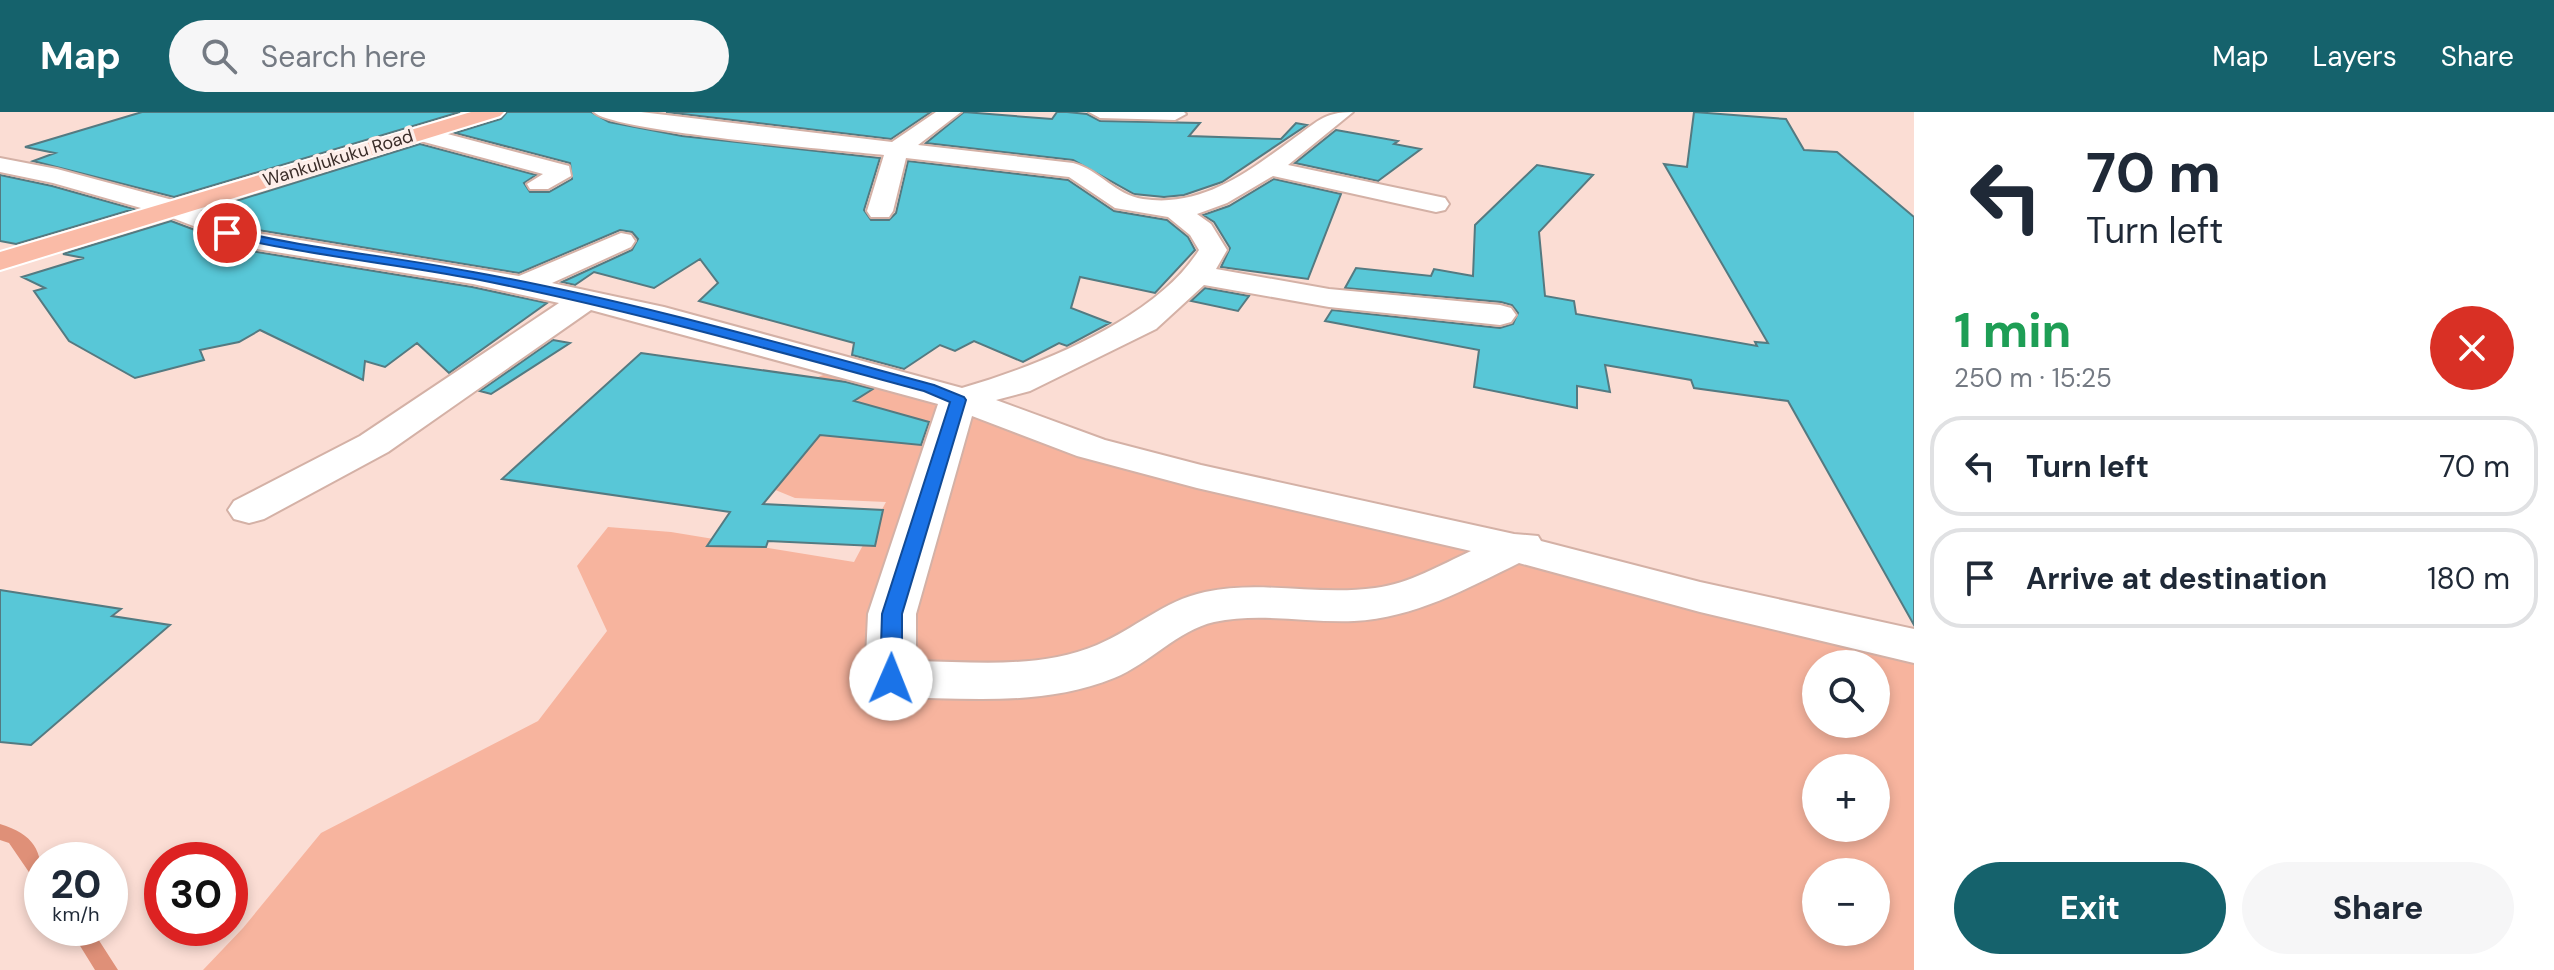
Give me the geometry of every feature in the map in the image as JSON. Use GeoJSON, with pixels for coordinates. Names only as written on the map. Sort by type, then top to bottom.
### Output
{"type":"FeatureCollection","features":[{"type":"Feature","properties":{"kind":"main road","name":"Wankulukuku Road"},"geometry":{"type":"LineString","coordinates":[[0,261],[493,112]]}},
{"type":"Feature","properties":{"kind":"street"},"geometry":{"type":"LineString","coordinates":[[605,112],[754,137],[897,149],[1073,170],[1085,174],[1115,200],[1173,208],[1205,204],[1266,167],[1342,112]]}},
{"type":"Feature","properties":{"kind":"street"},"geometry":{"type":"LineString","coordinates":[[880,211],[897,149],[950,112]]}},
{"type":"Feature","properties":{"kind":"street"},"geometry":{"type":"LineString","coordinates":[[1100,112],[1175,114]]}},
{"type":"Feature","properties":{"kind":"street"},"geometry":{"type":"LineString","coordinates":[[421,134],[560,171],[559,176],[539,184]]}},
{"type":"Feature","properties":{"kind":"street"},"geometry":{"type":"LineString","coordinates":[[0,165],[57,176],[171,208],[251,240],[523,285],[586,299],[929,388],[1091,448],[1528,544],[1700,597],[1914,646]]}},
{"type":"Feature","properties":{"kind":"street"},"geometry":{"type":"LineString","coordinates":[[1266,167],[1436,204]]}},
{"type":"Feature","properties":{"kind":"street"},"geometry":{"type":"LineString","coordinates":[[958,400],[1017,383],[1145,322],[1198,275],[1213,250],[1210,240],[1173,208]]}},
{"type":"Feature","properties":{"kind":"street"},"geometry":{"type":"LineString","coordinates":[[523,285],[621,241]]}},
{"type":"Feature","properties":{"kind":"street"},"geometry":{"type":"LineString","coordinates":[[1198,275],[1329,298],[1500,315]]}},
{"type":"Feature","properties":{"kind":"street"},"geometry":{"type":"LineString","coordinates":[[249,510],[374,444],[586,299]]}},
{"type":"Feature","properties":{"kind":"street"},"geometry":{"type":"LineString","coordinates":[[958,400],[892,614],[891,679],[1059,678],[1120,656],[1159,628],[1203,608],[1260,602],[1375,604],[1430,587],[1528,544]]}},
{"type":"Feature","properties":{"kind":"shaded area"},"geometry":{"type":"Polygon","coordinates":[[[831,372],[875,382],[1081,457],[1914,651],[1914,970],[203,970],[226,946],[248,946],[248,922],[321,833],[538,721],[607,631],[577,566],[608,527],[671,532],[854,562],[886,502],[795,498],[751,480],[805,382],[831,372]]]}},
{"type":"Feature","properties":{"kind":"building"},"geometry":{"type":"Polygon","coordinates":[[[142,112],[460,112],[174,197],[33,161],[55,153],[25,147],[142,112]]]}},
{"type":"Feature","properties":{"kind":"building"},"geometry":{"type":"Polygon","coordinates":[[[507,112],[591,112],[609,122],[682,136],[880,158],[864,210],[871,220],[889,220],[896,213],[908,161],[1068,180],[1114,211],[1167,220],[1188,237],[1195,250],[1155,293],[1080,277],[1071,308],[1110,323],[1067,346],[1059,343],[1023,362],[974,341],[955,351],[940,345],[904,369],[852,355],[854,343],[699,301],[718,283],[700,259],[654,288],[594,272],[575,285],[562,282],[632,250],[638,239],[632,232],[620,230],[519,273],[258,230],[207,210],[420,144],[536,175],[524,183],[530,192],[549,192],[572,179],[570,163],[455,133],[501,119],[507,112]]]}},
{"type":"Feature","properties":{"kind":"building"},"geometry":{"type":"Polygon","coordinates":[[[666,112],[931,112],[891,139],[666,112]]]}},
{"type":"Feature","properties":{"kind":"building"},"geometry":{"type":"Polygon","coordinates":[[[964,112],[1052,119],[1057,112],[1067,112],[1087,114],[1100,121],[1200,123],[1189,136],[1281,139],[1296,123],[1307,125],[1222,182],[1184,195],[1164,197],[1134,194],[1073,160],[926,143],[964,112]]]}},
{"type":"Feature","properties":{"kind":"building"},"geometry":{"type":"Polygon","coordinates":[[[1694,112],[1786,119],[1804,150],[1837,152],[1914,217],[1914,625],[1788,401],[1694,388],[1691,380],[1605,365],[1610,392],[1577,386],[1577,408],[1474,387],[1479,350],[1325,321],[1332,310],[1500,328],[1513,324],[1518,313],[1512,305],[1501,302],[1345,288],[1356,268],[1431,276],[1434,269],[1473,276],[1475,225],[1537,165],[1593,175],[1539,232],[1545,296],[1574,301],[1576,314],[1757,346],[1755,342],[1768,343],[1664,164],[1687,167],[1694,112]]]}},
{"type":"Feature","properties":{"kind":"building"},"geometry":{"type":"Polygon","coordinates":[[[1336,130],[1398,141],[1394,144],[1421,149],[1378,181],[1295,163],[1336,130]]]}},
{"type":"Feature","properties":{"kind":"building"},"geometry":{"type":"Polygon","coordinates":[[[0,175],[134,209],[16,244],[0,241],[0,175]]]}},
{"type":"Feature","properties":{"kind":"building"},"geometry":{"type":"Polygon","coordinates":[[[1274,179],[1341,194],[1308,279],[1221,267],[1230,248],[1214,222],[1203,215],[1229,206],[1274,179]]]}},
{"type":"Feature","properties":{"kind":"building"},"geometry":{"type":"Polygon","coordinates":[[[171,221],[251,251],[472,287],[547,303],[449,373],[417,343],[385,367],[365,361],[363,380],[260,330],[239,342],[200,350],[204,360],[135,378],[69,341],[34,291],[45,288],[22,277],[84,258],[63,254],[171,221]]]}},
{"type":"Feature","properties":{"kind":"building"},"geometry":{"type":"Polygon","coordinates":[[[1205,288],[1249,296],[1238,311],[1191,301],[1205,288]]]}},
{"type":"Feature","properties":{"kind":"building"},"geometry":{"type":"Polygon","coordinates":[[[553,340],[570,343],[491,394],[480,391],[553,340]]]}},
{"type":"Feature","properties":{"kind":"building"},"geometry":{"type":"Polygon","coordinates":[[[641,353],[846,382],[873,389],[854,401],[929,422],[921,445],[820,435],[763,504],[883,510],[875,546],[768,541],[766,547],[707,546],[730,512],[502,479],[641,353]]]}},
{"type":"Feature","properties":{"kind":"building"},"geometry":{"type":"Polygon","coordinates":[[[0,590],[121,609],[112,616],[170,625],[31,745],[0,742],[0,590]]]}},
{"type":"Feature","properties":{"kind":"waterway"},"geometry":{"type":"LineString","coordinates":[[0,832],[16,837],[24,849]]}},
{"type":"Feature","properties":{"kind":"waterway"},"geometry":{"type":"LineString","coordinates":[[91,946],[107,970]]}},
{"type":"Feature","properties":{"kind":"route"},"geometry":{"type":"LineString","coordinates":[[227,233],[280,245],[473,275],[653,314],[929,388],[958,400],[892,614],[891,679]]}}]}
